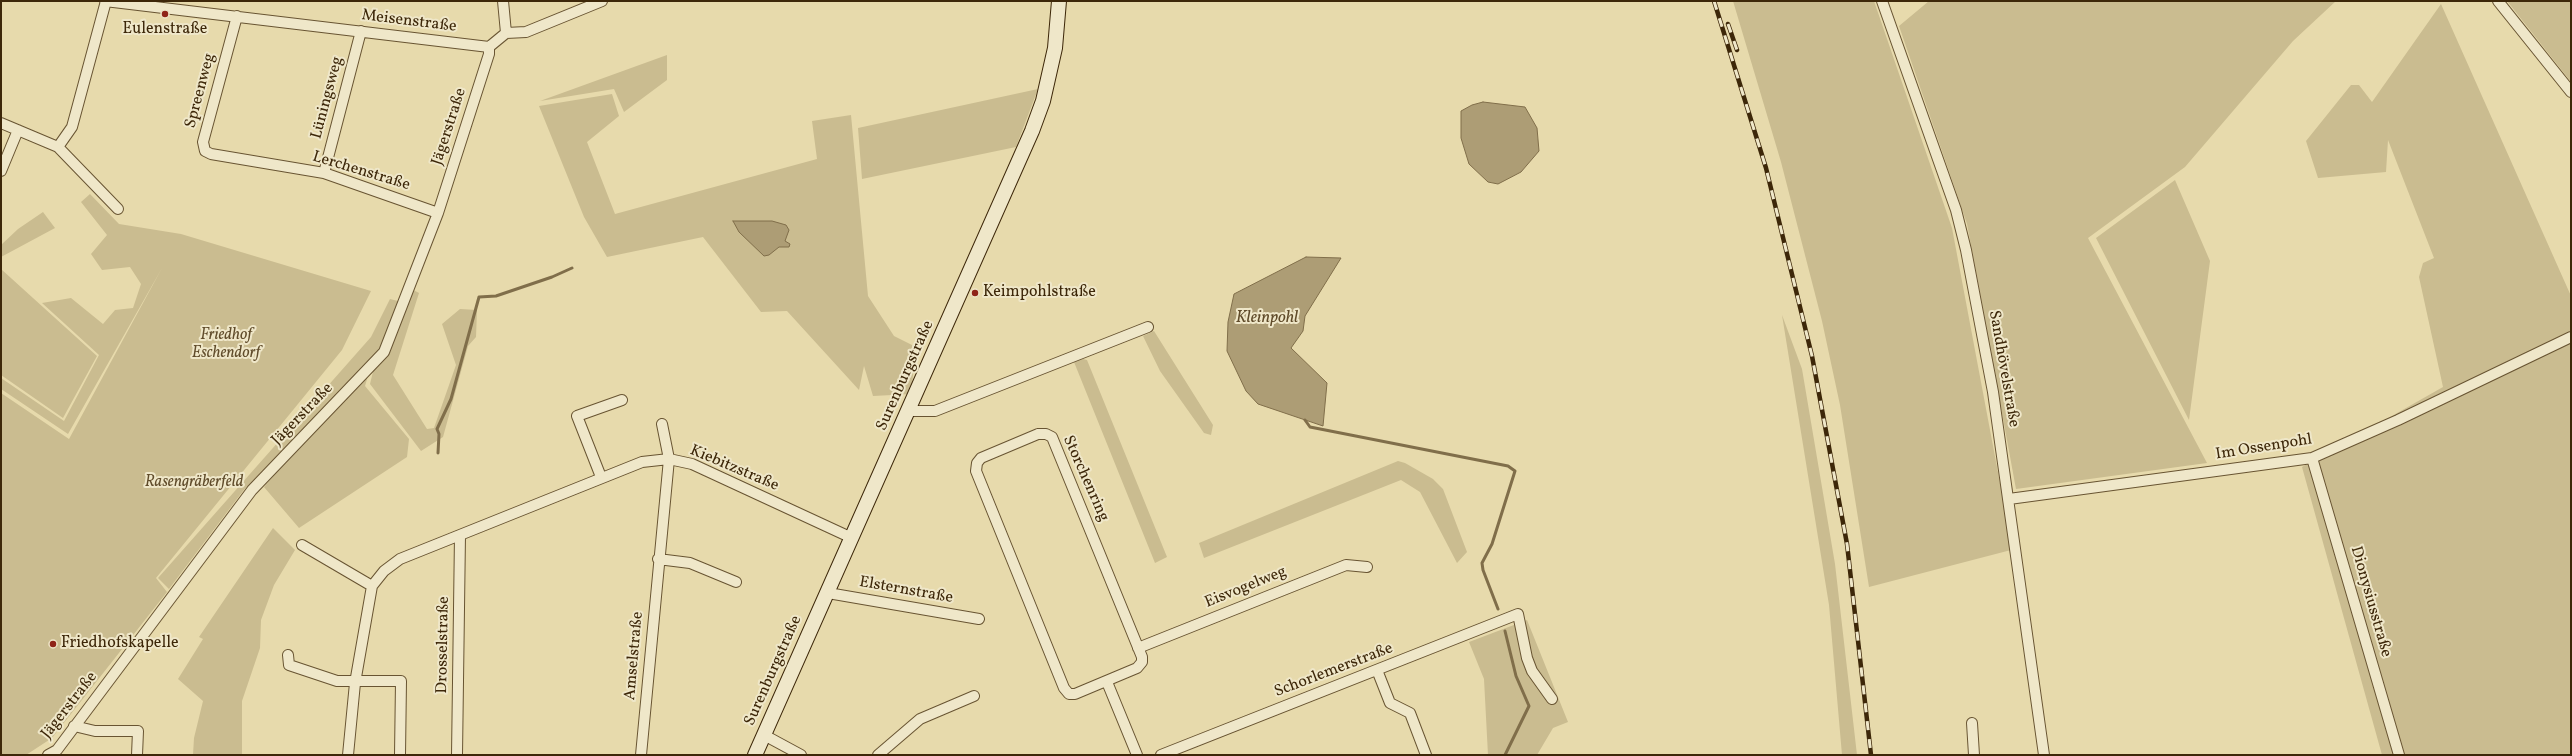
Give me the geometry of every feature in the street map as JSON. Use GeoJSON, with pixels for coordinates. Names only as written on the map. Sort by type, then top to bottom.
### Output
{"type":"FeatureCollection","features":[{"type":"Feature","properties":{"kind":"street"},"geometry":{"type":"LineString","coordinates":[[58,147],[72,127],[106,1]]}},
{"type":"Feature","properties":{"kind":"street","name":"Meisenstraße"},"geometry":{"type":"LineString","coordinates":[[106,1],[489,47]]}},
{"type":"Feature","properties":{"kind":"street"},"geometry":{"type":"LineString","coordinates":[[503,1],[506,33]]}},
{"type":"Feature","properties":{"kind":"street"},"geometry":{"type":"LineString","coordinates":[[489,47],[497,42],[506,33],[526,32],[602,1]]}},
{"type":"Feature","properties":{"kind":"street","name":"Surenburgstraße"},"geometry":{"type":"LineString","coordinates":[[755,755],[910,411],[1043,102],[1055,48],[1059,1]]}},
{"type":"Feature","properties":{"kind":"street","name":"Sandhövelstraße"},"geometry":{"type":"LineString","coordinates":[[1882,1],[1956,210],[1966,250],[1993,392],[2044,755]]}},
{"type":"Feature","properties":{"kind":"street"},"geometry":{"type":"LineString","coordinates":[[2498,1],[2571,92]]}},
{"type":"Feature","properties":{"kind":"street","name":"Spreenweg"},"geometry":{"type":"LineString","coordinates":[[205,151],[203,142],[237,16]]}},
{"type":"Feature","properties":{"kind":"street","name":"Lüningsweg"},"geometry":{"type":"LineString","coordinates":[[324,173],[361,31]]}},
{"type":"Feature","properties":{"kind":"street","name":"Jägerstraße"},"geometry":{"type":"LineString","coordinates":[[48,755],[59,752],[74,726],[252,490],[384,352],[438,213],[489,54],[489,47]]}},
{"type":"Feature","properties":{"kind":"street"},"geometry":{"type":"LineString","coordinates":[[1,123],[58,147],[118,209]]}},
{"type":"Feature","properties":{"kind":"street"},"geometry":{"type":"LineString","coordinates":[[1,171],[18,130]]}},
{"type":"Feature","properties":{"kind":"street","name":"Lerchenstraße"},"geometry":{"type":"LineString","coordinates":[[205,151],[212,154],[324,173],[438,213]]}},
{"type":"Feature","properties":{"kind":"street"},"geometry":{"type":"LineString","coordinates":[[910,411],[934,411],[1148,327]]}},
{"type":"Feature","properties":{"kind":"street","name":"Im Ossenpohl"},"geometry":{"type":"LineString","coordinates":[[2009,499],[2312,458],[2398,420],[2571,336]]}},
{"type":"Feature","properties":{"kind":"street"},"geometry":{"type":"LineString","coordinates":[[601,477],[577,416],[622,400]]}},
{"type":"Feature","properties":{"kind":"street","name":"Amselstraße"},"geometry":{"type":"LineString","coordinates":[[641,755],[658,559],[669,459],[662,424]]}},
{"type":"Feature","properties":{"kind":"street","name":"Storchenring"},"geometry":{"type":"LineString","coordinates":[[1038,434],[1046,434],[1052,438],[1142,657],[1142,662],[1137,668],[1107,682],[1075,694],[1069,694],[1064,688],[976,471],[977,462],[981,458],[1038,434]]}},
{"type":"Feature","properties":{"kind":"street","name":"Dionysiusstraße"},"geometry":{"type":"LineString","coordinates":[[2312,458],[2399,755]]}},
{"type":"Feature","properties":{"kind":"street","name":"Kiebitzstraße"},"geometry":{"type":"LineString","coordinates":[[372,586],[384,571],[400,559],[601,477],[642,462],[669,459],[692,464],[852,538]]}},
{"type":"Feature","properties":{"kind":"street","name":"Drosselstraße"},"geometry":{"type":"LineString","coordinates":[[457,755],[460,535]]}},
{"type":"Feature","properties":{"kind":"street"},"geometry":{"type":"LineString","coordinates":[[302,544],[372,586],[355,683],[348,755]]}},
{"type":"Feature","properties":{"kind":"street"},"geometry":{"type":"LineString","coordinates":[[658,559],[690,563],[736,582]]}},
{"type":"Feature","properties":{"kind":"street","name":"Eisvogelweg"},"geometry":{"type":"LineString","coordinates":[[1138,648],[1346,565],[1367,567]]}},
{"type":"Feature","properties":{"kind":"street","name":"Elsternstraße"},"geometry":{"type":"LineString","coordinates":[[828,592],[980,619]]}},
{"type":"Feature","properties":{"kind":"street","name":"Schorlemerstraße"},"geometry":{"type":"LineString","coordinates":[[1160,755],[1518,614],[1527,658],[1532,671],[1552,699]]}},
{"type":"Feature","properties":{"kind":"street"},"geometry":{"type":"LineString","coordinates":[[288,655],[289,665],[337,681],[355,683],[401,681],[400,755]]}},
{"type":"Feature","properties":{"kind":"street"},"geometry":{"type":"LineString","coordinates":[[1376,670],[1390,703],[1410,714],[1426,755]]}},
{"type":"Feature","properties":{"kind":"street"},"geometry":{"type":"LineString","coordinates":[[1107,682],[1137,755]]}},
{"type":"Feature","properties":{"kind":"street"},"geometry":{"type":"LineString","coordinates":[[878,755],[920,719],[974,696]]}},
{"type":"Feature","properties":{"kind":"street"},"geometry":{"type":"LineString","coordinates":[[1972,722],[1974,755]]}},
{"type":"Feature","properties":{"kind":"street"},"geometry":{"type":"LineString","coordinates":[[74,726],[95,731],[138,731],[137,755]]}},
{"type":"Feature","properties":{"kind":"street"},"geometry":{"type":"LineString","coordinates":[[764,735],[801,755]]}},
{"type":"Feature","properties":{"kind":"green space"},"geometry":{"type":"Polygon","coordinates":[[[1733,1],[1874,1],[1952,228],[2003,499],[2011,550],[1869,587],[1840,405],[1822,321],[1781,162],[1733,1]]]}},
{"type":"Feature","properties":{"kind":"green space"},"geometry":{"type":"Polygon","coordinates":[[[1929,1],[2336,1],[2293,41],[2185,167],[2088,238],[2207,463],[2016,489],[1967,224],[1899,26],[1929,1]]]}},
{"type":"Feature","properties":{"kind":"green space"},"geometry":{"type":"Polygon","coordinates":[[[2507,1],[2571,1],[2571,82],[2507,1]]]}},
{"type":"Feature","properties":{"kind":"green space"},"geometry":{"type":"Polygon","coordinates":[[[2441,4],[2571,296],[2571,755],[2382,755],[2302,467],[2443,387],[2419,277],[2423,263],[2434,258],[2388,140],[2386,172],[2318,178],[2306,141],[2351,85],[2359,85],[2372,102],[2441,4]]]}},
{"type":"Feature","properties":{"kind":"green space"},"geometry":{"type":"Polygon","coordinates":[[[667,55],[667,80],[624,112],[614,89],[540,101],[667,55]]]}},
{"type":"Feature","properties":{"kind":"green space"},"geometry":{"type":"Polygon","coordinates":[[[1038,89],[1016,147],[862,179],[858,128],[1038,89]]]}},
{"type":"Feature","properties":{"kind":"green space"},"geometry":{"type":"Polygon","coordinates":[[[612,94],[619,116],[587,142],[615,214],[817,159],[812,121],[851,115],[868,296],[894,336],[916,347],[911,394],[873,396],[864,366],[859,390],[787,311],[761,312],[703,237],[607,257],[584,217],[539,106],[612,94]]]}},
{"type":"Feature","properties":{"kind":"green space"},"geometry":{"type":"Polygon","coordinates":[[[2175,180],[2210,261],[2189,420],[2096,238],[2175,180]]]}},
{"type":"Feature","properties":{"kind":"green space","name":"Friedhof Eschendorf"},"geometry":{"type":"Polygon","coordinates":[[[90,194],[119,224],[181,234],[371,291],[342,350],[156,578],[167,592],[52,738],[26,755],[1,755],[1,393],[69,439],[162,268],[68,434],[1,389],[1,378],[64,421],[99,355],[42,303],[71,298],[103,324],[115,310],[133,308],[141,284],[130,267],[102,270],[91,254],[107,235],[81,202],[90,194]]]}},
{"type":"Feature","properties":{"kind":"green space"},"geometry":{"type":"Polygon","coordinates":[[[43,212],[55,228],[1,257],[1,245],[18,229],[43,212]]]}},
{"type":"Feature","properties":{"kind":"green space"},"geometry":{"type":"Polygon","coordinates":[[[1,269],[97,356],[63,418],[1,375],[1,269]]]}},
{"type":"Feature","properties":{"kind":"green space"},"geometry":{"type":"Polygon","coordinates":[[[404,285],[419,293],[393,375],[427,429],[434,428],[456,365],[442,324],[460,309],[477,310],[476,337],[468,346],[443,437],[421,451],[370,384],[378,351],[243,491],[169,589],[158,578],[371,337],[390,299],[398,301],[404,285]]]}},
{"type":"Feature","properties":{"kind":"green space"},"geometry":{"type":"Polygon","coordinates":[[[1782,315],[1802,369],[1835,564],[1857,755],[1842,755],[1829,605],[1782,315]]]}},
{"type":"Feature","properties":{"kind":"green space"},"geometry":{"type":"Polygon","coordinates":[[[1154,331],[1213,425],[1211,435],[1204,433],[1160,371],[1143,336],[1154,331]]]}},
{"type":"Feature","properties":{"kind":"green space"},"geometry":{"type":"Polygon","coordinates":[[[373,359],[365,386],[409,439],[407,457],[299,528],[264,487],[373,359]]]}},
{"type":"Feature","properties":{"kind":"green space"},"geometry":{"type":"Polygon","coordinates":[[[1083,359],[1087,360],[1167,557],[1155,563],[1074,362],[1083,359]]]}},
{"type":"Feature","properties":{"kind":"green space"},"geometry":{"type":"Polygon","coordinates":[[[1398,461],[1405,463],[1433,479],[1443,489],[1467,552],[1457,563],[1420,492],[1401,480],[1204,558],[1199,543],[1398,461]]]}},
{"type":"Feature","properties":{"kind":"green space"},"geometry":{"type":"Polygon","coordinates":[[[273,528],[295,550],[274,585],[261,620],[260,648],[242,701],[242,755],[193,755],[194,738],[203,701],[178,679],[203,639],[199,637],[273,528]]]}},
{"type":"Feature","properties":{"kind":"green space"},"geometry":{"type":"Polygon","coordinates":[[[1527,620],[1568,722],[1553,728],[1537,755],[1488,755],[1484,679],[1469,642],[1527,620]]]}},
{"type":"Feature","properties":{"kind":"water"},"geometry":{"type":"Polygon","coordinates":[[[1483,102],[1525,107],[1537,128],[1539,151],[1521,172],[1498,184],[1488,182],[1469,164],[1461,138],[1461,111],[1472,105],[1483,102]]]}},
{"type":"Feature","properties":{"kind":"water"},"geometry":{"type":"Polygon","coordinates":[[[733,221],[772,221],[786,225],[789,230],[785,241],[790,244],[789,247],[779,247],[769,255],[764,256],[739,232],[733,221]]]}},
{"type":"Feature","properties":{"kind":"water","name":"Kleinpohl"},"geometry":{"type":"Polygon","coordinates":[[[1306,257],[1341,258],[1305,316],[1303,331],[1291,348],[1327,383],[1323,426],[1258,404],[1246,391],[1227,351],[1228,322],[1234,294],[1306,257]]]}},
{"type":"Feature","properties":{"kind":"waterway"},"geometry":{"type":"LineString","coordinates":[[438,453],[439,434],[437,429],[451,399],[479,297],[496,296],[552,277],[572,268]]}},
{"type":"Feature","properties":{"kind":"waterway"},"geometry":{"type":"LineString","coordinates":[[1305,420],[1310,427],[1508,466],[1515,471],[1492,544],[1482,563],[1483,570],[1498,609]]}},
{"type":"Feature","properties":{"kind":"waterway"},"geometry":{"type":"LineString","coordinates":[[1505,631],[1516,676],[1529,706],[1505,755]]}},
{"type":"Feature","properties":{"kind":"railway"},"geometry":{"type":"LineString","coordinates":[[1714,1],[1766,168],[1812,356],[1847,544],[1871,755]]}},
{"type":"Feature","properties":{"kind":"railway"},"geometry":{"type":"LineString","coordinates":[[1728,24],[1737,50]]}},
{"type":"Feature","properties":{"kind":"place","name":"Eulenstraße"},"geometry":{"type":"Point","coordinates":[165,14]}},
{"type":"Feature","properties":{"kind":"place","name":"Keimpohlstraße"},"geometry":{"type":"Point","coordinates":[975,293]}},
{"type":"Feature","properties":{"kind":"place","name":"Friedhofskapelle"},"geometry":{"type":"Point","coordinates":[53,644]}},
{"type":"Feature","properties":{"kind":"park label","name":"Rasengräberfeld"},"geometry":{"type":"Point","coordinates":[194,483]}}]}
